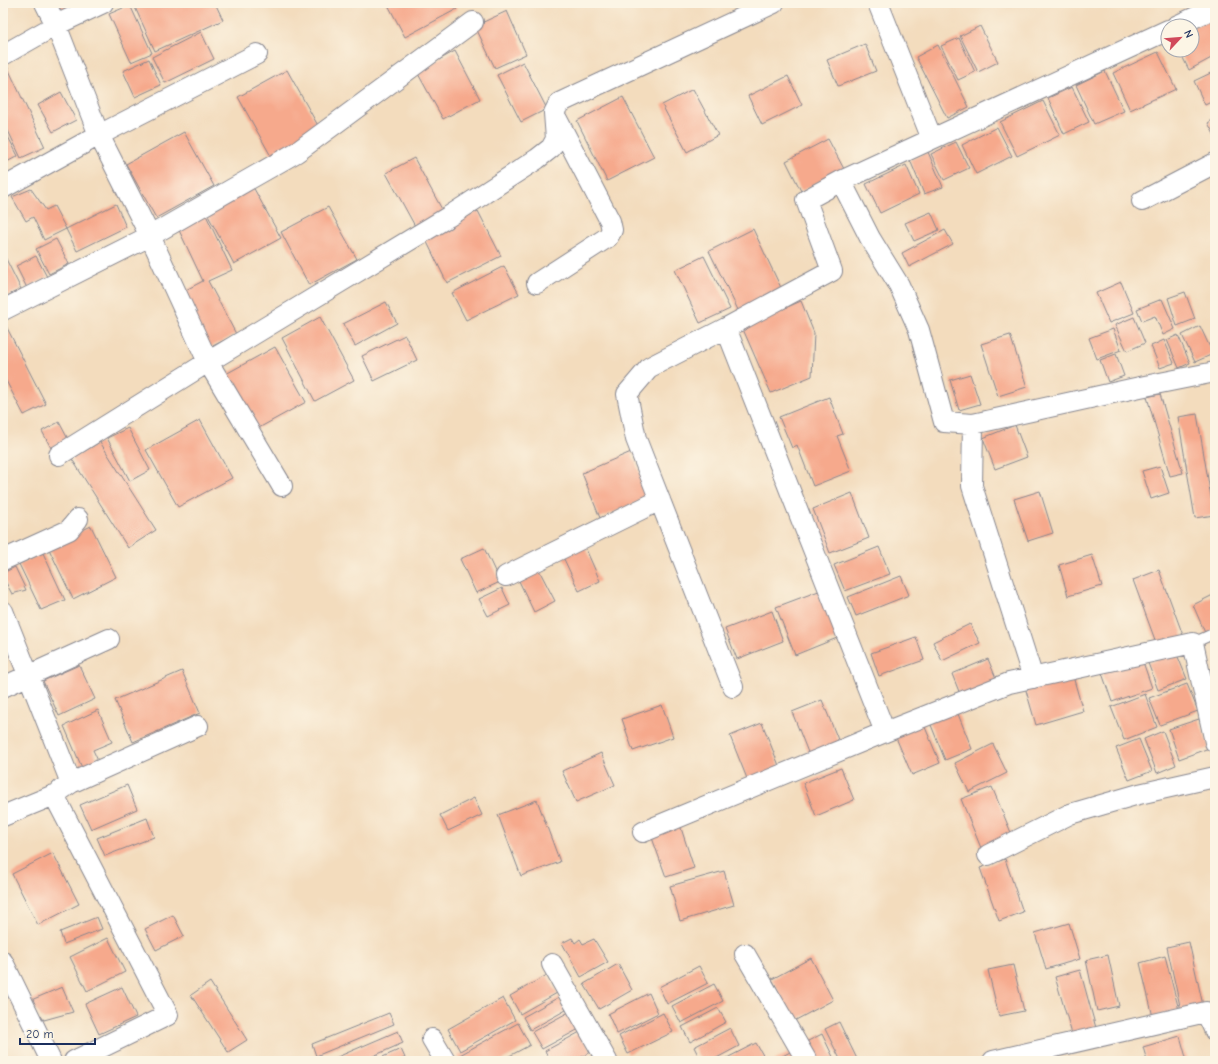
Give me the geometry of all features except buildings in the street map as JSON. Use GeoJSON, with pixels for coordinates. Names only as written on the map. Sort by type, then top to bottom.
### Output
{"type":"FeatureCollection","features":[{"type":"Feature","properties":{"kind":"street"},"geometry":{"type":"LineString","coordinates":[[45,3],[56,25],[99,134],[150,236],[208,362],[282,486]]}},
{"type":"Feature","properties":{"kind":"street"},"geometry":{"type":"LineString","coordinates":[[3,55],[56,25],[103,3]]}},
{"type":"Feature","properties":{"kind":"street"},"geometry":{"type":"LineString","coordinates":[[59,455],[208,362],[448,217],[537,159],[551,148],[556,139],[554,113],[559,103],[774,3]]}},
{"type":"Feature","properties":{"kind":"street"},"geometry":{"type":"LineString","coordinates":[[878,3],[932,139]]}},
{"type":"Feature","properties":{"kind":"street"},"geometry":{"type":"LineString","coordinates":[[1193,18],[1215,8]]}},
{"type":"Feature","properties":{"kind":"street"},"geometry":{"type":"LineString","coordinates":[[3,310],[150,236],[297,152],[473,22]]}},
{"type":"Feature","properties":{"kind":"street"},"geometry":{"type":"LineString","coordinates":[[733,687],[636,439],[627,394],[650,367],[832,271],[806,200],[841,181],[1160,34]]}},
{"type":"Feature","properties":{"kind":"street"},"geometry":{"type":"LineString","coordinates":[[3,188],[99,134],[257,54]]}},
{"type":"Feature","properties":{"kind":"street"},"geometry":{"type":"LineString","coordinates":[[537,283],[608,236],[612,230],[610,221],[554,113]]}},
{"type":"Feature","properties":{"kind":"street"},"geometry":{"type":"LineString","coordinates":[[1142,201],[1215,163]]}},
{"type":"Feature","properties":{"kind":"street"},"geometry":{"type":"LineString","coordinates":[[841,181],[870,238],[899,285],[920,330],[944,422],[973,424],[1140,386],[1215,372]]}},
{"type":"Feature","properties":{"kind":"street"},"geometry":{"type":"LineString","coordinates":[[726,328],[885,732]]}},
{"type":"Feature","properties":{"kind":"street"},"geometry":{"type":"LineString","coordinates":[[973,424],[972,486],[1033,678]]}},
{"type":"Feature","properties":{"kind":"street"},"geometry":{"type":"LineString","coordinates":[[506,576],[660,500]]}},
{"type":"Feature","properties":{"kind":"street"},"geometry":{"type":"LineString","coordinates":[[3,560],[69,530],[78,519]]}},
{"type":"Feature","properties":{"kind":"street"},"geometry":{"type":"LineString","coordinates":[[3,611],[71,783]]}},
{"type":"Feature","properties":{"kind":"street"},"geometry":{"type":"LineString","coordinates":[[3,687],[109,639]]}},
{"type":"Feature","properties":{"kind":"street"},"geometry":{"type":"LineString","coordinates":[[643,832],[885,732],[1009,683],[1193,643],[1215,742]]}},
{"type":"Feature","properties":{"kind":"street"},"geometry":{"type":"LineString","coordinates":[[3,816],[54,795],[71,783],[198,726]]}},
{"type":"Feature","properties":{"kind":"street"},"geometry":{"type":"LineString","coordinates":[[988,855],[1070,814],[1139,794],[1215,777]]}},
{"type":"Feature","properties":{"kind":"street"},"geometry":{"type":"LineString","coordinates":[[54,795],[168,1015],[74,1061]]}},
{"type":"Feature","properties":{"kind":"street"},"geometry":{"type":"LineString","coordinates":[[745,954],[807,1061]]}},
{"type":"Feature","properties":{"kind":"street"},"geometry":{"type":"LineString","coordinates":[[3,962],[51,1061]]}},
{"type":"Feature","properties":{"kind":"street"},"geometry":{"type":"LineString","coordinates":[[552,964],[607,1061]]}},
{"type":"Feature","properties":{"kind":"street"},"geometry":{"type":"LineString","coordinates":[[993,1061],[1210,1011],[1215,1031]]}},
{"type":"Feature","properties":{"kind":"street"},"geometry":{"type":"LineString","coordinates":[[432,1039],[445,1061]]}},
{"type":"Feature","properties":{"kind":"lane"},"geometry":{"type":"LineString","coordinates":[[1193,643],[1215,633]]}}]}
